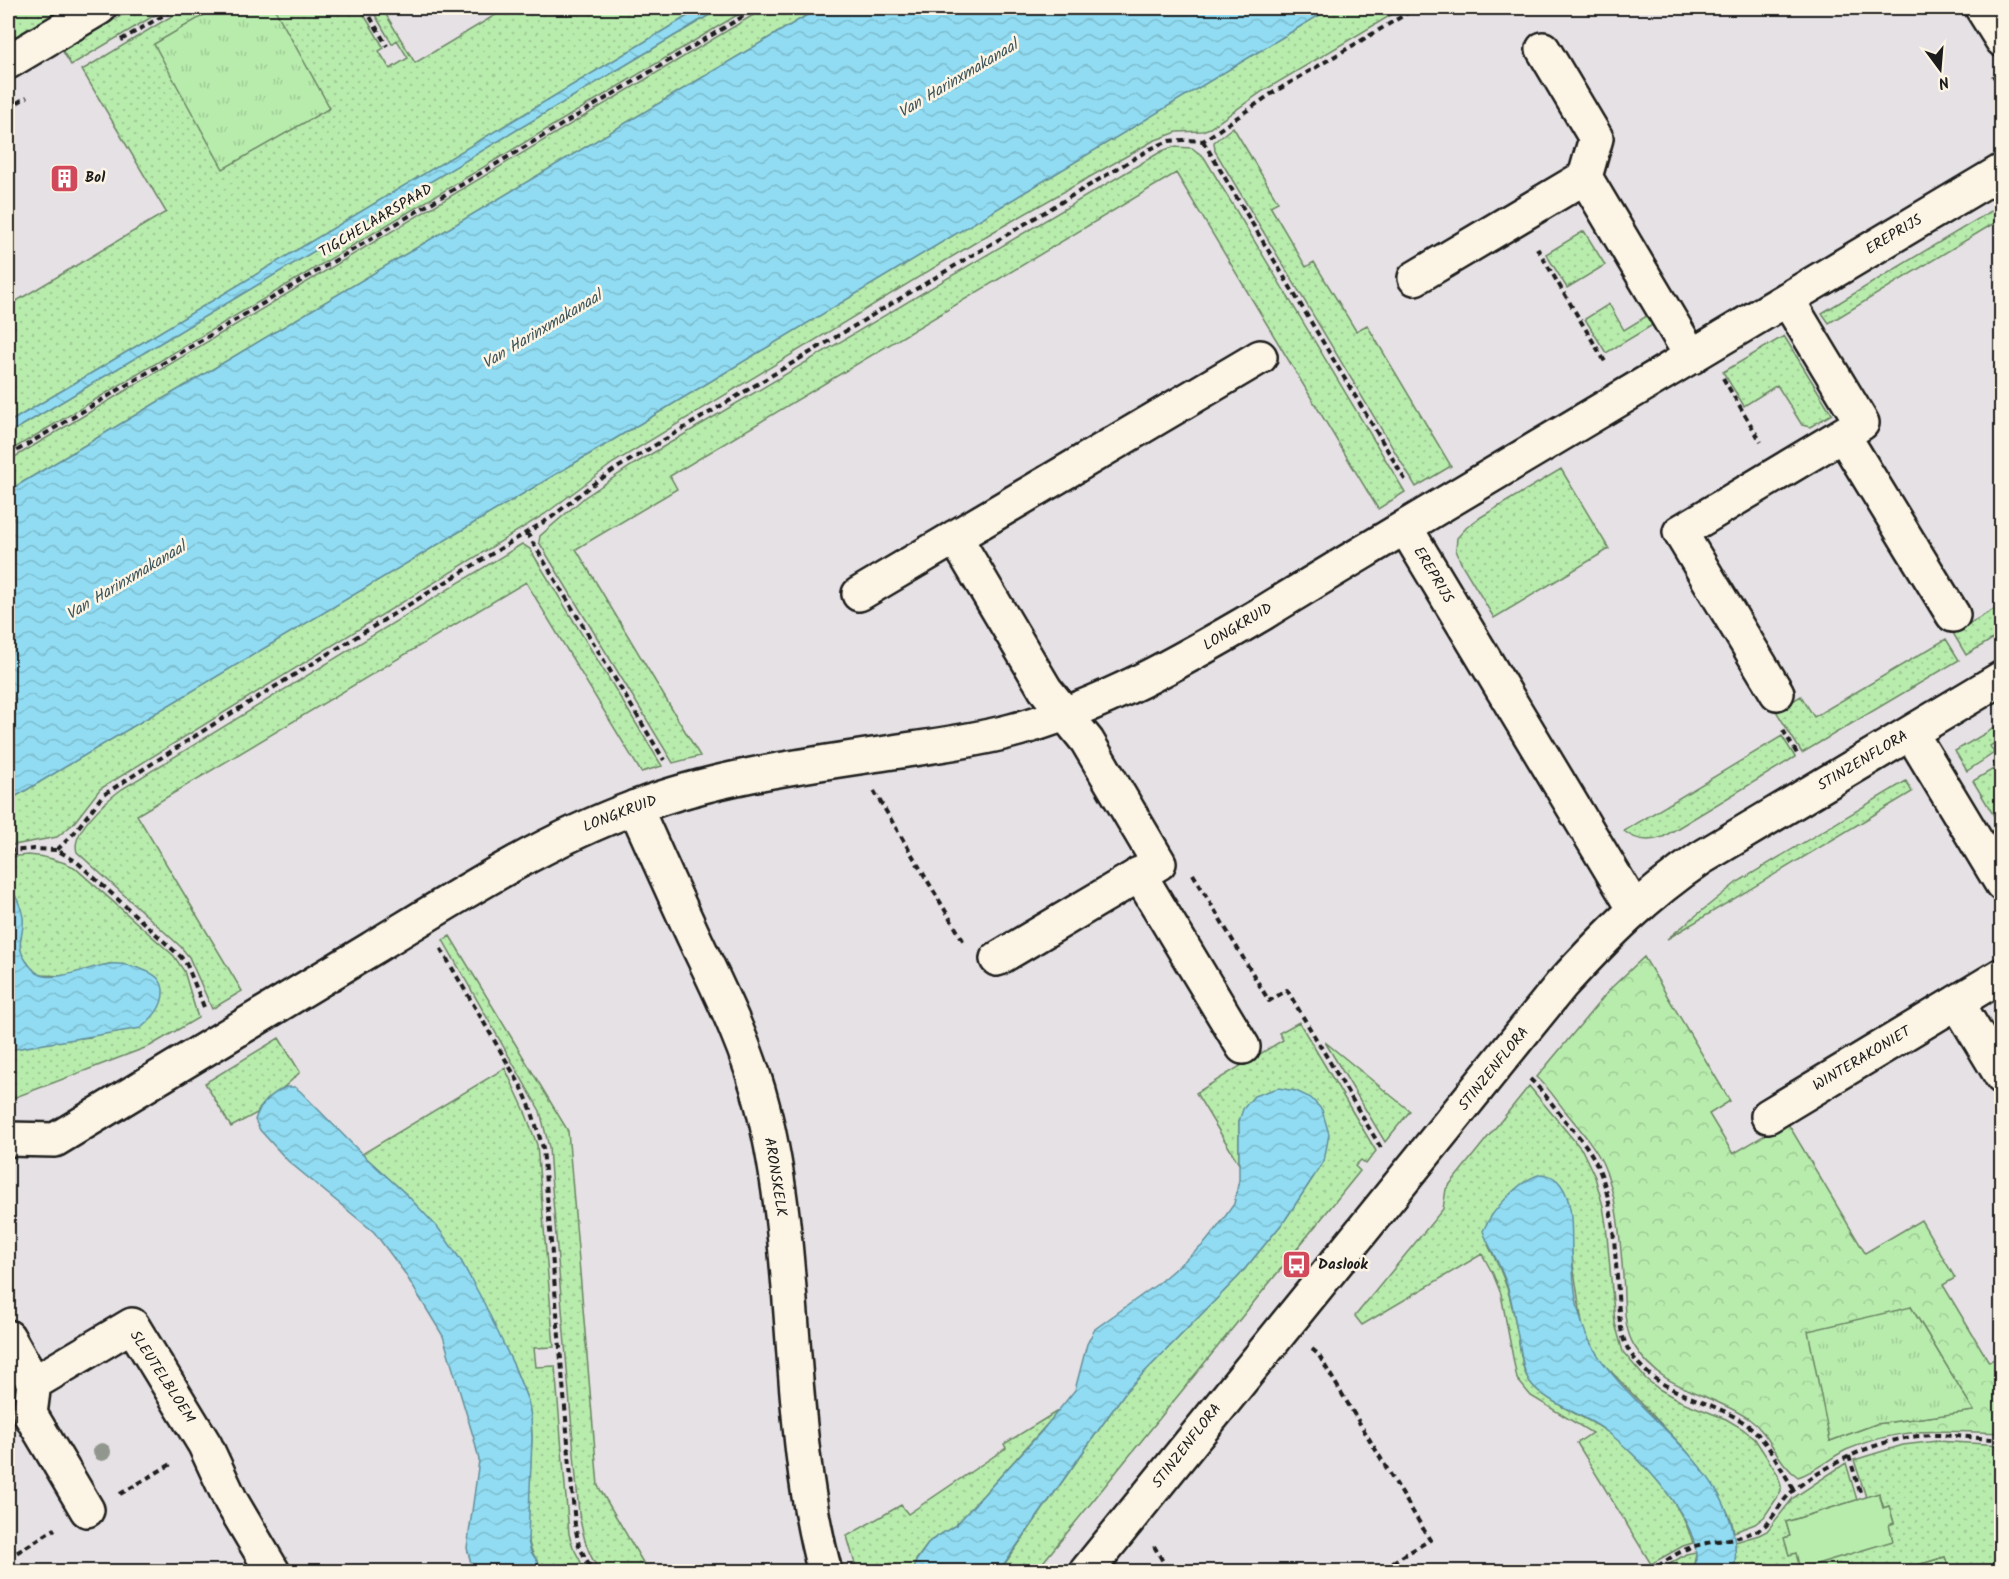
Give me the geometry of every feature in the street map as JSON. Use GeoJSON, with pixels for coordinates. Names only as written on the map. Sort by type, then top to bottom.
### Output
{"type":"FeatureCollection","features":[{"type":"Feature","properties":{"kind":"street"},"geometry":{"type":"LineString","coordinates":[[8,62],[99,8]]}},
{"type":"Feature","properties":{"kind":"street"},"geometry":{"type":"LineString","coordinates":[[1982,8],[2001,40]]}},
{"type":"Feature","properties":{"kind":"street"},"geometry":{"type":"LineString","coordinates":[[1415,278],[1585,177],[1596,138],[1543,49]]}},
{"type":"Feature","properties":{"kind":"street","name":"EREPRIJS"},"geometry":{"type":"LineString","coordinates":[[1634,908],[1415,521],[2001,171]]}},
{"type":"Feature","properties":{"kind":"street"},"geometry":{"type":"LineString","coordinates":[[1585,177],[1699,353]]}},
{"type":"Feature","properties":{"kind":"street"},"geometry":{"type":"LineString","coordinates":[[1777,693],[1680,532],[1862,423],[1787,299]]}},
{"type":"Feature","properties":{"kind":"street"},"geometry":{"type":"LineString","coordinates":[[859,594],[1260,357]]}},
{"type":"Feature","properties":{"kind":"street"},"geometry":{"type":"LineString","coordinates":[[1843,435],[1953,615]]}},
{"type":"Feature","properties":{"kind":"street","name":"LONGKRUID"},"geometry":{"type":"LineString","coordinates":[[223,1038],[497,872],[556,842],[635,807],[676,793],[741,778],[951,744],[1001,733],[1065,714],[1132,686],[1199,651],[1415,521]]}},
{"type":"Feature","properties":{"kind":"street"},"geometry":{"type":"LineString","coordinates":[[955,537],[1045,688],[1087,741],[1149,869],[1243,1047]]}},
{"type":"Feature","properties":{"kind":"street","name":"STINZENFLORA"},"geometry":{"type":"LineString","coordinates":[[1086,1572],[1561,985],[1634,908],[1667,881],[1693,864],[2001,678]]}},
{"type":"Feature","properties":{"kind":"street"},"geometry":{"type":"LineString","coordinates":[[1911,733],[2001,884]]}},
{"type":"Feature","properties":{"kind":"street","name":"ARONSKELK"},"geometry":{"type":"LineString","coordinates":[[635,807],[739,1035],[763,1108],[782,1216],[801,1427],[810,1495],[825,1572]]}},
{"type":"Feature","properties":{"kind":"street"},"geometry":{"type":"LineString","coordinates":[[997,959],[1149,869]]}},
{"type":"Feature","properties":{"kind":"street","name":"WINTERAKONIET"},"geometry":{"type":"LineString","coordinates":[[1768,1116],[2001,975]]}},
{"type":"Feature","properties":{"kind":"street"},"geometry":{"type":"LineString","coordinates":[[1957,1002],[2001,1077]]}},
{"type":"Feature","properties":{"kind":"street"},"geometry":{"type":"LineString","coordinates":[[8,1139],[55,1140],[223,1038]]}},
{"type":"Feature","properties":{"kind":"street","name":"SLEUTELBLOEM"},"geometry":{"type":"LineString","coordinates":[[34,1383],[132,1326],[205,1445],[231,1501],[273,1572]]}},
{"type":"Feature","properties":{"kind":"street"},"geometry":{"type":"LineString","coordinates":[[8,1336],[34,1383],[30,1414],[87,1510]]}},
{"type":"Feature","properties":{"kind":"path"},"geometry":{"type":"LineString","coordinates":[[365,8],[387,46]]}},
{"type":"Feature","properties":{"kind":"path","name":"TIGCHELAARSPAAD"},"geometry":{"type":"LineString","coordinates":[[8,456],[757,8]]}},
{"type":"Feature","properties":{"kind":"path"},"geometry":{"type":"LineString","coordinates":[[57,850],[103,795],[214,724],[552,517],[617,468],[1150,149],[1169,141],[1203,141],[1271,94],[1416,8]]}},
{"type":"Feature","properties":{"kind":"path"},"geometry":{"type":"LineString","coordinates":[[1203,141],[1415,521]]}},
{"type":"Feature","properties":{"kind":"path"},"geometry":{"type":"LineString","coordinates":[[1518,216],[1626,396]]}},
{"type":"Feature","properties":{"kind":"path"},"geometry":{"type":"LineString","coordinates":[[1699,353],[1780,473]]}},
{"type":"Feature","properties":{"kind":"path"},"geometry":{"type":"LineString","coordinates":[[526,532],[667,765],[676,793]]}},
{"type":"Feature","properties":{"kind":"path"},"geometry":{"type":"LineString","coordinates":[[1777,693],[1773,714],[1818,788]]}},
{"type":"Feature","properties":{"kind":"path"},"geometry":{"type":"LineString","coordinates":[[866,756],[871,786],[980,970],[997,959]]}},
{"type":"Feature","properties":{"kind":"path"},"geometry":{"type":"LineString","coordinates":[[1994,761],[2001,773]]}},
{"type":"Feature","properties":{"kind":"path"},"geometry":{"type":"LineString","coordinates":[[8,852],[34,849],[57,850],[77,862],[182,957],[206,1012],[223,1038]]}},
{"type":"Feature","properties":{"kind":"path"},"geometry":{"type":"LineString","coordinates":[[1149,869],[1179,850],[1269,1001],[1287,990],[1384,1152]]}},
{"type":"Feature","properties":{"kind":"path"},"geometry":{"type":"LineString","coordinates":[[423,917],[522,1088],[543,1148],[574,1525],[579,1546],[593,1572]]}},
{"type":"Feature","properties":{"kind":"path"},"geometry":{"type":"LineString","coordinates":[[1529,1078],[1586,1147],[1597,1164],[1609,1205],[1621,1322],[1628,1349],[1650,1375],[1663,1384],[1747,1424],[1759,1436],[1794,1490]]}},
{"type":"Feature","properties":{"kind":"path"},"geometry":{"type":"LineString","coordinates":[[1309,1347],[1318,1354],[1430,1540],[1378,1571]]}},
{"type":"Feature","properties":{"kind":"path"},"geometry":{"type":"LineString","coordinates":[[1649,1572],[1685,1550],[1744,1534],[1764,1526],[1780,1503],[1794,1490],[1822,1470],[1866,1449],[1917,1437],[1937,1435],[2001,1440]]}},
{"type":"Feature","properties":{"kind":"path"},"geometry":{"type":"LineString","coordinates":[[1848,1456],[1861,1495]]}},
{"type":"Feature","properties":{"kind":"path"},"geometry":{"type":"LineString","coordinates":[[1151,1542],[1169,1572]]}},
{"type":"Feature","properties":{"kind":"green space"},"geometry":{"type":"Polygon","coordinates":[[[8,8],[65,8],[8,42],[8,8]]]}},
{"type":"Feature","properties":{"kind":"green space"},"geometry":{"type":"Polygon","coordinates":[[[134,8],[167,8],[71,65],[62,50],[134,8]]]}},
{"type":"Feature","properties":{"kind":"green space"},"geometry":{"type":"Polygon","coordinates":[[[185,8],[360,8],[384,48],[379,51],[390,69],[408,58],[397,40],[392,44],[371,8],[382,8],[415,63],[507,8],[701,8],[8,423],[8,306],[166,212],[82,70],[185,8]]]}},
{"type":"Feature","properties":{"kind":"green space"},"geometry":{"type":"Polygon","coordinates":[[[216,8],[274,8],[330,108],[223,169],[154,44],[216,8]]]}},
{"type":"Feature","properties":{"kind":"green space"},"geometry":{"type":"Polygon","coordinates":[[[721,8],[749,8],[8,452],[8,434],[721,8]]]}},
{"type":"Feature","properties":{"kind":"green space"},"geometry":{"type":"Polygon","coordinates":[[[765,8],[819,8],[8,491],[8,461],[765,8]]]}},
{"type":"Feature","properties":{"kind":"green space"},"geometry":{"type":"Polygon","coordinates":[[[1331,8],[1403,8],[1263,91],[1210,128],[1202,131],[1177,132],[1153,141],[991,233],[613,463],[545,514],[100,789],[73,824],[57,837],[8,846],[8,801],[1331,8]]]}},
{"type":"Feature","properties":{"kind":"green space"},"geometry":{"type":"Polygon","coordinates":[[[1233,127],[1278,202],[1270,206],[1306,267],[1314,262],[1356,331],[1367,325],[1451,466],[1416,487],[1215,151],[1214,142],[1233,127]]]}},
{"type":"Feature","properties":{"kind":"green space"},"geometry":{"type":"Polygon","coordinates":[[[1173,147],[1192,148],[1204,157],[1405,492],[1378,509],[1176,173],[670,476],[677,489],[576,549],[700,756],[673,763],[539,542],[540,536],[585,497],[631,466],[1162,151],[1173,147]]]}},
{"type":"Feature","properties":{"kind":"green space"},"geometry":{"type":"Polygon","coordinates":[[[2001,205],[2001,219],[1829,323],[1822,313],[2001,205]]]}},
{"type":"Feature","properties":{"kind":"green space"},"geometry":{"type":"Polygon","coordinates":[[[1584,231],[1605,265],[1567,288],[1546,254],[1584,231]]]}},
{"type":"Feature","properties":{"kind":"green space"},"geometry":{"type":"Polygon","coordinates":[[[1609,304],[1624,330],[1650,314],[1656,323],[1606,353],[1585,319],[1609,304]]]}},
{"type":"Feature","properties":{"kind":"green space"},"geometry":{"type":"Polygon","coordinates":[[[1784,336],[1832,414],[1810,427],[1802,425],[1777,385],[1744,406],[1723,372],[1784,336]]]}},
{"type":"Feature","properties":{"kind":"green space"},"geometry":{"type":"Polygon","coordinates":[[[1561,469],[1609,549],[1494,618],[1461,563],[1456,550],[1457,538],[1481,517],[1561,469]]]}},
{"type":"Feature","properties":{"kind":"green space"},"geometry":{"type":"Polygon","coordinates":[[[522,544],[530,549],[662,766],[641,772],[526,582],[137,815],[242,991],[212,1009],[189,957],[181,947],[77,852],[76,844],[84,826],[99,808],[122,789],[522,544]]]}},
{"type":"Feature","properties":{"kind":"green space"},"geometry":{"type":"Polygon","coordinates":[[[2001,605],[2001,634],[1966,655],[1953,633],[2001,605]]]}},
{"type":"Feature","properties":{"kind":"green space"},"geometry":{"type":"Polygon","coordinates":[[[1946,639],[1959,660],[1802,753],[1776,711],[1801,696],[1814,717],[1946,639]]]}},
{"type":"Feature","properties":{"kind":"green space"},"geometry":{"type":"Polygon","coordinates":[[[2001,724],[2001,739],[1990,746],[1994,753],[1967,771],[1955,751],[2001,724]]]}},
{"type":"Feature","properties":{"kind":"green space"},"geometry":{"type":"Polygon","coordinates":[[[1782,736],[1795,757],[1663,837],[1643,840],[1624,831],[1782,736]]]}},
{"type":"Feature","properties":{"kind":"green space"},"geometry":{"type":"Polygon","coordinates":[[[1995,768],[2001,779],[2001,818],[1997,821],[1973,781],[1995,768]]]}},
{"type":"Feature","properties":{"kind":"green space"},"geometry":{"type":"Polygon","coordinates":[[[1906,781],[1912,792],[1667,939],[1736,883],[1906,781]]]}},
{"type":"Feature","properties":{"kind":"green space"},"geometry":{"type":"Polygon","coordinates":[[[28,855],[52,859],[74,867],[174,956],[184,971],[198,1018],[150,1046],[8,1100],[8,1050],[50,1041],[91,1037],[109,964],[63,976],[40,975],[32,969],[21,954],[23,919],[8,885],[8,857],[28,855]]]}},
{"type":"Feature","properties":{"kind":"green space"},"geometry":{"type":"Polygon","coordinates":[[[450,936],[568,1131],[598,1486],[648,1571],[600,1571],[586,1544],[579,1514],[549,1147],[540,1111],[443,940],[450,936]]]}},
{"type":"Feature","properties":{"kind":"green space"},"geometry":{"type":"Polygon","coordinates":[[[1644,957],[1730,1101],[1709,1114],[1733,1154],[1787,1122],[1865,1253],[1921,1220],[1955,1278],[1943,1285],[1989,1362],[2001,1355],[2001,1433],[1942,1431],[1885,1437],[1846,1450],[1798,1477],[1784,1464],[1757,1425],[1734,1410],[1673,1382],[1646,1362],[1631,1339],[1626,1322],[1619,1233],[1608,1177],[1591,1143],[1537,1077],[1611,988],[1644,957]],[[1911,1307],[1830,1441],[1876,1424],[1973,1411],[1911,1307]]]}},
{"type":"Feature","properties":{"kind":"green space"},"geometry":{"type":"Polygon","coordinates":[[[1299,1022],[1376,1151],[1366,1164],[1361,1160],[1355,1166],[1360,1171],[1036,1571],[999,1572],[1126,1391],[1239,1276],[1285,1220],[1324,1161],[1239,1121],[1239,1164],[1196,1093],[1283,1040],[1279,1033],[1299,1022]]]}},
{"type":"Feature","properties":{"kind":"green space"},"geometry":{"type":"Polygon","coordinates":[[[279,1038],[300,1072],[257,1113],[231,1127],[205,1083],[279,1038]]]}},
{"type":"Feature","properties":{"kind":"green space"},"geometry":{"type":"Polygon","coordinates":[[[1325,1042],[1410,1111],[1385,1142],[1325,1042]]]}},
{"type":"Feature","properties":{"kind":"green space"},"geometry":{"type":"Polygon","coordinates":[[[505,1068],[524,1109],[537,1145],[554,1347],[534,1348],[536,1367],[555,1366],[569,1534],[584,1568],[583,1571],[544,1571],[532,1552],[527,1529],[532,1438],[528,1401],[514,1366],[460,1259],[407,1195],[362,1154],[505,1068]]]}},
{"type":"Feature","properties":{"kind":"green space"},"geometry":{"type":"Polygon","coordinates":[[[1529,1086],[1582,1150],[1595,1177],[1606,1225],[1615,1323],[1623,1352],[1646,1379],[1659,1389],[1680,1401],[1726,1419],[1755,1439],[1777,1473],[1781,1486],[1781,1492],[1764,1517],[1755,1524],[1734,1532],[1731,1519],[1719,1495],[1702,1470],[1601,1361],[1583,1330],[1573,1264],[1567,1198],[1488,1245],[1507,1288],[1523,1366],[1531,1383],[1548,1398],[1600,1427],[1628,1449],[1656,1478],[1679,1510],[1693,1543],[1651,1564],[1577,1443],[1592,1433],[1531,1396],[1517,1379],[1501,1294],[1482,1254],[1362,1325],[1355,1316],[1443,1209],[1446,1189],[1529,1086]]]}},
{"type":"Feature","properties":{"kind":"green space"},"geometry":{"type":"Polygon","coordinates":[[[1911,1307],[1974,1411],[1876,1424],[1830,1441],[1808,1331],[1911,1307]]]}},
{"type":"Feature","properties":{"kind":"green space"},"geometry":{"type":"Polygon","coordinates":[[[1061,1409],[956,1525],[930,1541],[916,1560],[914,1571],[857,1571],[847,1536],[901,1505],[908,1514],[1006,1448],[1004,1444],[1061,1409]]]}},
{"type":"Feature","properties":{"kind":"green space"},"geometry":{"type":"Polygon","coordinates":[[[1937,1441],[2001,1445],[2001,1571],[1950,1571],[1945,1557],[1898,1571],[1734,1572],[1735,1542],[1767,1531],[1793,1498],[1846,1463],[1857,1500],[1786,1522],[1790,1536],[1784,1538],[1894,1523],[1889,1506],[1884,1508],[1879,1494],[1866,1497],[1854,1460],[1903,1445],[1937,1441]]]}},
{"type":"Feature","properties":{"kind":"green space"},"geometry":{"type":"Polygon","coordinates":[[[1879,1493],[1883,1508],[1889,1506],[1894,1523],[1889,1525],[1893,1541],[1800,1569],[1796,1553],[1789,1555],[1784,1538],[1790,1536],[1786,1522],[1879,1493]]]}},
{"type":"Feature","properties":{"kind":"green space"},"geometry":{"type":"Polygon","coordinates":[[[1696,1552],[1693,1571],[1657,1572],[1686,1554],[1696,1552]]]}},
{"type":"Feature","properties":{"kind":"green space"},"geometry":{"type":"Polygon","coordinates":[[[1945,1557],[1950,1571],[1898,1571],[1945,1557]]]}},
{"type":"Feature","properties":{"kind":"water"},"geometry":{"type":"Polygon","coordinates":[[[701,8],[721,8],[8,434],[8,423],[701,8]]]}},
{"type":"Feature","properties":{"kind":"water","name":"Van Harinxmakanaal"},"geometry":{"type":"Polygon","coordinates":[[[819,8],[1331,8],[8,801],[8,491],[819,8]]]}},
{"type":"Feature","properties":{"kind":"water"},"geometry":{"type":"Polygon","coordinates":[[[8,885],[18,900],[23,917],[21,951],[35,972],[55,976],[116,964],[129,965],[158,978],[163,990],[162,1002],[141,1028],[8,1050],[8,885]]]}},
{"type":"Feature","properties":{"kind":"water"},"geometry":{"type":"Polygon","coordinates":[[[286,1087],[295,1087],[301,1092],[439,1229],[460,1259],[484,1303],[528,1401],[532,1438],[528,1541],[531,1552],[544,1571],[473,1571],[467,1548],[479,1460],[443,1336],[404,1272],[374,1232],[288,1161],[260,1130],[255,1120],[260,1109],[271,1096],[286,1087]]]}},
{"type":"Feature","properties":{"kind":"water"},"geometry":{"type":"Polygon","coordinates":[[[1278,1088],[1296,1091],[1311,1098],[1322,1110],[1329,1134],[1324,1161],[1285,1220],[1239,1276],[1126,1391],[999,1571],[914,1571],[916,1561],[930,1541],[956,1525],[1041,1432],[1075,1390],[1087,1344],[1095,1329],[1156,1285],[1204,1244],[1217,1228],[1234,1204],[1239,1180],[1239,1121],[1243,1109],[1254,1096],[1278,1088]]]}},
{"type":"Feature","properties":{"kind":"water"},"geometry":{"type":"Polygon","coordinates":[[[1542,1174],[1557,1180],[1568,1200],[1571,1217],[1574,1287],[1586,1334],[1610,1371],[1707,1476],[1724,1505],[1734,1536],[1734,1571],[1693,1571],[1696,1554],[1691,1534],[1667,1492],[1650,1472],[1602,1428],[1544,1395],[1528,1378],[1523,1365],[1508,1290],[1483,1231],[1508,1196],[1525,1182],[1542,1174]]]}},
{"type":"Feature","properties":{"kind":"place","name":"Bol"},"geometry":{"type":"Point","coordinates":[64,178]}},
{"type":"Feature","properties":{"kind":"place","name":"Daslook"},"geometry":{"type":"Point","coordinates":[1297,1265]}}]}
